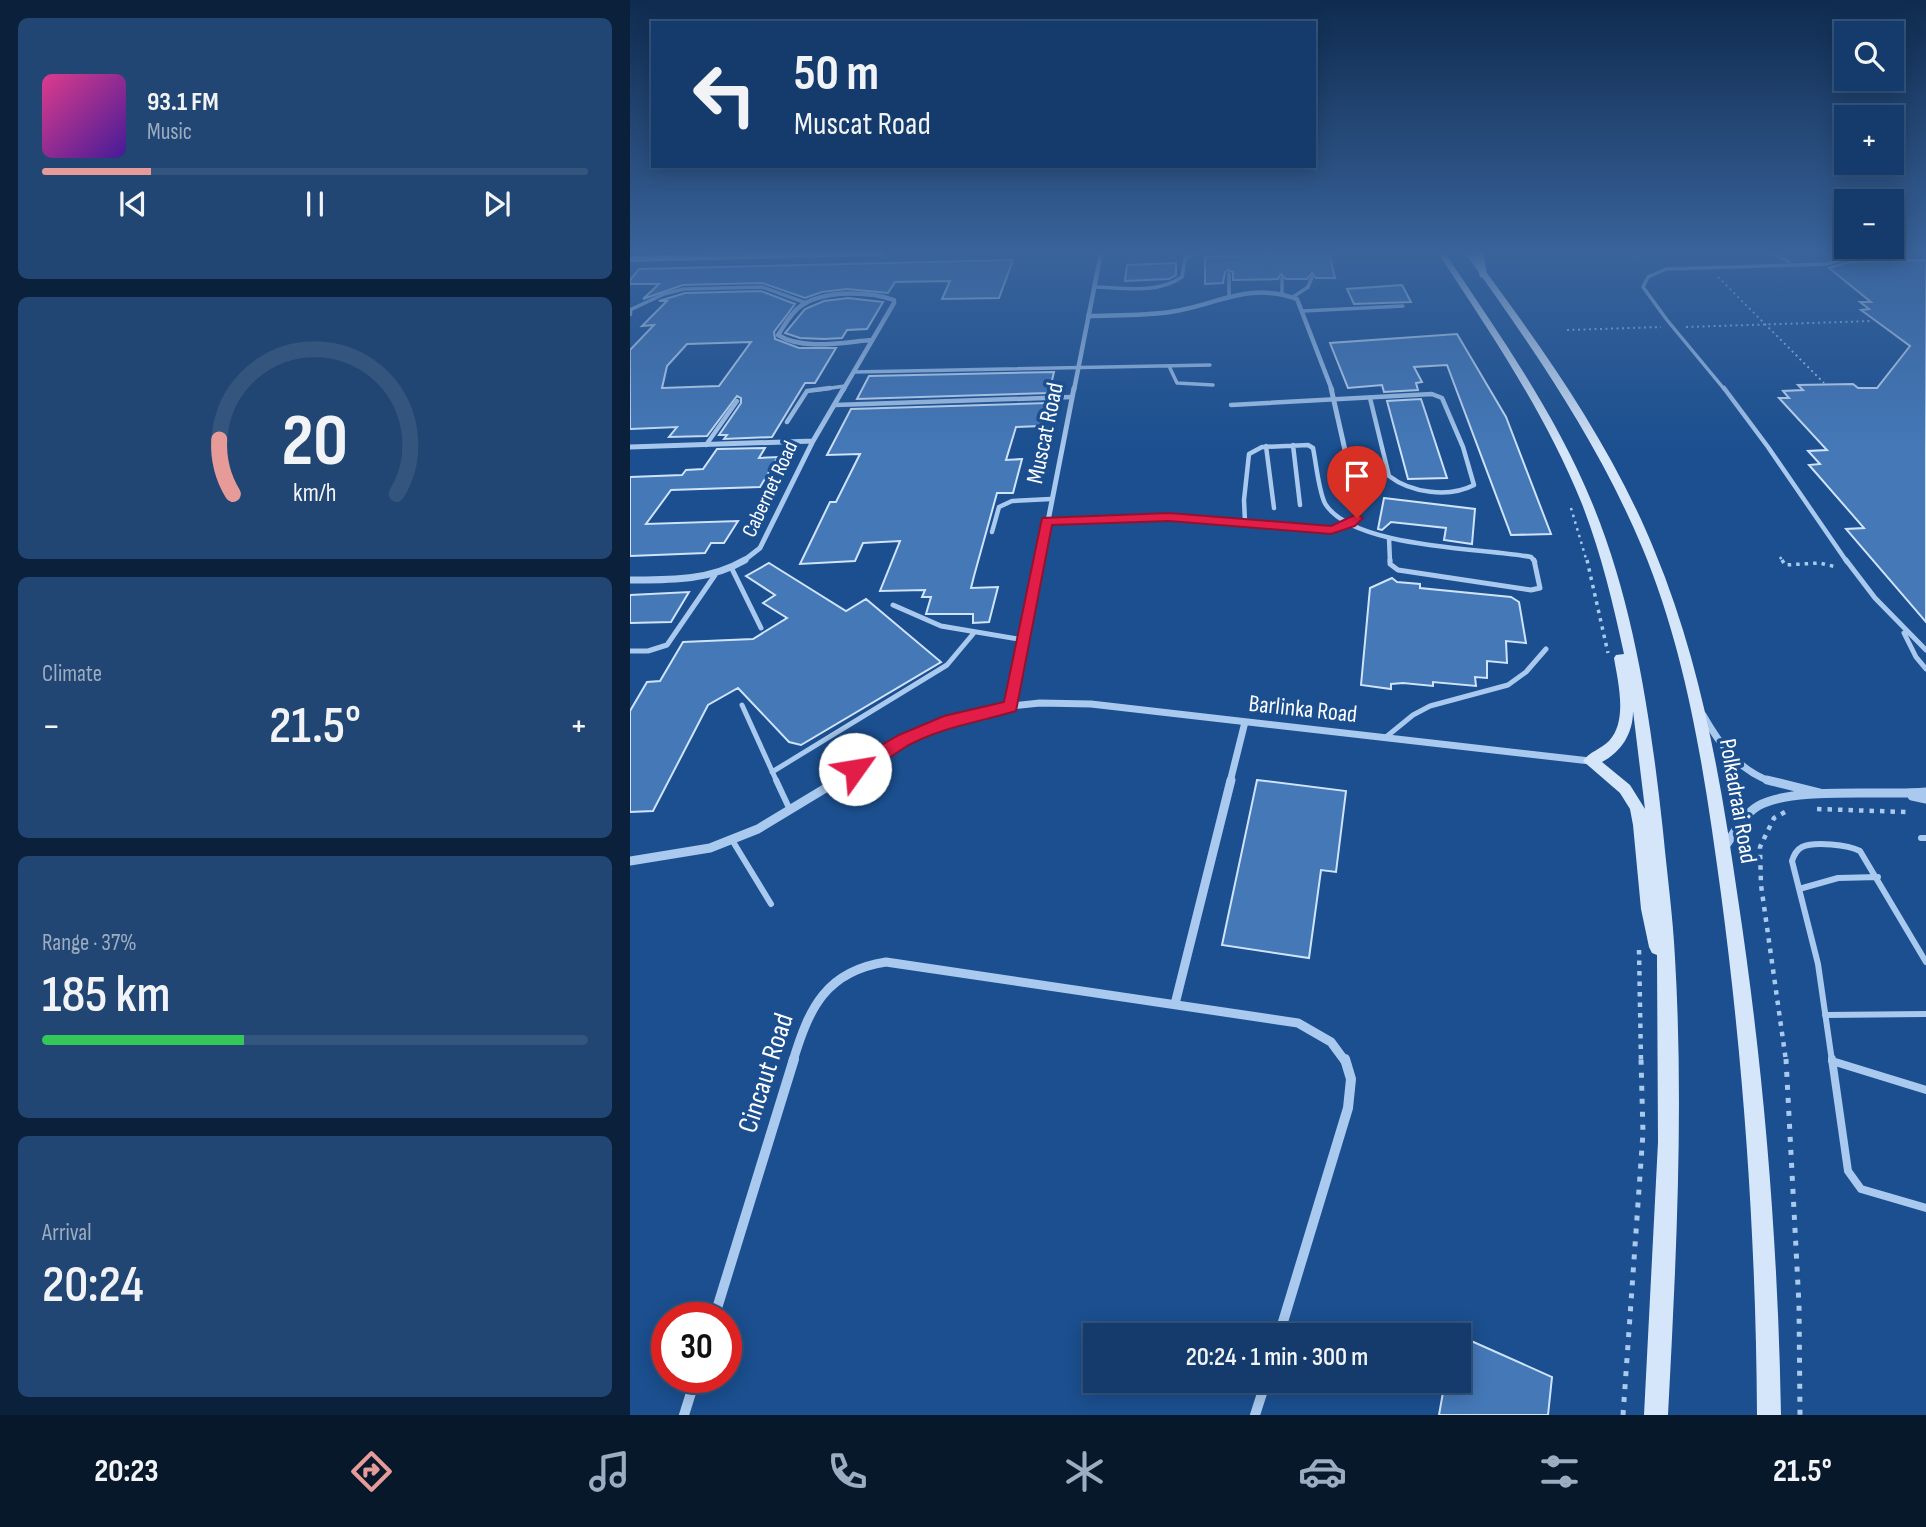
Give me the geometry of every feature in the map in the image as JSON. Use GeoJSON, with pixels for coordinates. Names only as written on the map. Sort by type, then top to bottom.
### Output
{"type":"FeatureCollection","features":[{"type":"Feature","properties":{"kind":"main road"},"geometry":{"type":"LineString","coordinates":[[1486,319],[1561,445],[1602,545],[1619,606],[1644,734],[1667,975],[1670,1126],[1668,1214],[1656,1415]]}},
{"type":"Feature","properties":{"kind":"main road","name":"Polkadraai Road"},"geometry":{"type":"LineString","coordinates":[[1515,319],[1570,395],[1615,478],[1667,598],[1694,695],[1724,849],[1751,1044],[1769,1345],[1769,1415]]}},
{"type":"Feature","properties":{"kind":"main road"},"geometry":{"type":"LineString","coordinates":[[1619,606],[1619,644],[1628,713],[1625,727],[1614,748],[1590,761],[1625,789],[1637,808],[1642,825],[1649,909],[1667,975]]}},
{"type":"Feature","properties":{"kind":"street"},"geometry":{"type":"LineString","coordinates":[[790,319],[778,335],[782,340],[872,340]]}},
{"type":"Feature","properties":{"kind":"street"},"geometry":{"type":"LineString","coordinates":[[813,442],[884,319]]}},
{"type":"Feature","properties":{"kind":"street","name":"Muscat Road"},"geometry":{"type":"LineString","coordinates":[[1011,706],[1087,319]]}},
{"type":"Feature","properties":{"kind":"street"},"geometry":{"type":"LineString","coordinates":[[1047,521],[1169,517],[1331,530],[1350,524],[1359,512],[1336,401],[1306,319]]}},
{"type":"Feature","properties":{"kind":"street","name":"Cabernet Road"},"geometry":{"type":"LineString","coordinates":[[630,580],[702,578],[715,575],[732,569],[760,548],[813,442],[631,448]]}},
{"type":"Feature","properties":{"kind":"street"},"geometry":{"type":"LineString","coordinates":[[1694,695],[1723,750],[1750,773],[1776,786],[1831,795]]}},
{"type":"Feature","properties":{"kind":"street","name":"Barlinka Road"},"geometry":{"type":"LineString","coordinates":[[1011,706],[1078,703],[1590,761]]}},
{"type":"Feature","properties":{"kind":"street"},"geometry":{"type":"LineString","coordinates":[[630,861],[710,848],[758,829],[905,740],[950,720],[1011,706]]}},
{"type":"Feature","properties":{"kind":"street"},"geometry":{"type":"LineString","coordinates":[[1175,1004],[1245,722]]}},
{"type":"Feature","properties":{"kind":"street"},"geometry":{"type":"LineString","coordinates":[[1724,849],[1759,805],[1774,799],[1831,795],[1924,797]]}},
{"type":"Feature","properties":{"kind":"street","name":"Cincaut Road"},"geometry":{"type":"LineString","coordinates":[[719,1302],[805,1022],[819,997],[842,976],[865,964],[886,962],[1298,1023],[1317,1030],[1335,1045],[1351,1076],[1348,1108],[1283,1323]]}},
{"type":"Feature","properties":{"kind":"street"},"geometry":{"type":"LineString","coordinates":[[684,1415],[691,1393]]}},
{"type":"Feature","properties":{"kind":"street"},"geometry":{"type":"LineString","coordinates":[[1255,1415],[1262,1393]]}},
{"type":"Feature","properties":{"kind":"lane"},"geometry":{"type":"LineString","coordinates":[[1668,319],[1744,413],[1842,555],[1903,630],[1926,650]]}},
{"type":"Feature","properties":{"kind":"lane"},"geometry":{"type":"LineString","coordinates":[[854,372],[1210,365]]}},
{"type":"Feature","properties":{"kind":"lane"},"geometry":{"type":"LineString","coordinates":[[1169,366],[1179,383],[1213,385]]}},
{"type":"Feature","properties":{"kind":"lane"},"geometry":{"type":"LineString","coordinates":[[787,422],[807,391],[845,386]]}},
{"type":"Feature","properties":{"kind":"lane"},"geometry":{"type":"LineString","coordinates":[[1231,405],[1429,394],[1441,398],[1463,447],[1474,485],[1463,491],[1421,490],[1409,489],[1394,481],[1390,476],[1370,398]]}},
{"type":"Feature","properties":{"kind":"lane"},"geometry":{"type":"LineString","coordinates":[[835,405],[1072,397]]}},
{"type":"Feature","properties":{"kind":"lane"},"geometry":{"type":"LineString","coordinates":[[706,445],[737,401]]}},
{"type":"Feature","properties":{"kind":"lane"},"geometry":{"type":"LineString","coordinates":[[1245,522],[1244,500],[1249,454],[1266,446],[1308,444],[1313,448],[1326,505],[1350,524],[1389,538],[1531,556],[1535,561],[1540,588],[1531,590],[1398,569],[1390,564],[1389,538]]}},
{"type":"Feature","properties":{"kind":"lane"},"geometry":{"type":"LineString","coordinates":[[1293,445],[1300,505]]}},
{"type":"Feature","properties":{"kind":"lane"},"geometry":{"type":"LineString","coordinates":[[1266,446],[1273,508]]}},
{"type":"Feature","properties":{"kind":"lane"},"geometry":{"type":"LineString","coordinates":[[992,533],[999,507],[1012,501],[1051,499]]}},
{"type":"Feature","properties":{"kind":"lane"},"geometry":{"type":"LineString","coordinates":[[732,569],[761,628]]}},
{"type":"Feature","properties":{"kind":"lane"},"geometry":{"type":"LineString","coordinates":[[630,651],[648,651],[667,645],[715,575]]}},
{"type":"Feature","properties":{"kind":"lane"},"geometry":{"type":"LineString","coordinates":[[893,605],[932,625],[973,634],[1024,640]]}},
{"type":"Feature","properties":{"kind":"lane"},"geometry":{"type":"LineString","coordinates":[[1903,630],[1910,647],[1926,669]]}},
{"type":"Feature","properties":{"kind":"lane"},"geometry":{"type":"LineString","coordinates":[[772,772],[947,665],[973,634]]}},
{"type":"Feature","properties":{"kind":"lane"},"geometry":{"type":"LineString","coordinates":[[1386,737],[1413,715],[1430,706],[1508,685],[1526,672],[1546,649]]}},
{"type":"Feature","properties":{"kind":"lane"},"geometry":{"type":"LineString","coordinates":[[742,705],[790,810]]}},
{"type":"Feature","properties":{"kind":"lane"},"geometry":{"type":"LineString","coordinates":[[732,839],[771,904]]}},
{"type":"Feature","properties":{"kind":"lane"},"geometry":{"type":"LineString","coordinates":[[1926,962],[1865,856],[1853,846],[1803,846],[1792,856],[1818,964],[1851,1178],[1861,1189],[1926,1208]]}},
{"type":"Feature","properties":{"kind":"lane"},"geometry":{"type":"LineString","coordinates":[[1799,889],[1838,878],[1878,877]]}},
{"type":"Feature","properties":{"kind":"lane"},"geometry":{"type":"LineString","coordinates":[[1825,1015],[1926,1014]]}},
{"type":"Feature","properties":{"kind":"lane"},"geometry":{"type":"LineString","coordinates":[[1832,1061],[1926,1090]]}},
{"type":"Feature","properties":{"kind":"path"},"geometry":{"type":"LineString","coordinates":[[1760,319],[1824,383]]}},
{"type":"Feature","properties":{"kind":"path"},"geometry":{"type":"LineString","coordinates":[[1567,330],[1873,321]]}},
{"type":"Feature","properties":{"kind":"path"},"geometry":{"type":"LineString","coordinates":[[1569,500],[1583,543],[1611,666]]}},
{"type":"Feature","properties":{"kind":"path"},"geometry":{"type":"LineString","coordinates":[[1780,557],[1785,565],[1828,564],[1841,569]]}},
{"type":"Feature","properties":{"kind":"path"},"geometry":{"type":"LineString","coordinates":[[1815,809],[1906,812]]}},
{"type":"Feature","properties":{"kind":"path"},"geometry":{"type":"LineString","coordinates":[[1795,810],[1774,818],[1760,847],[1761,885],[1787,1067],[1799,1305],[1800,1415]]}},
{"type":"Feature","properties":{"kind":"path"},"geometry":{"type":"LineString","coordinates":[[1623,1415],[1643,1133],[1638,941]]}},
{"type":"Feature","properties":{"kind":"building"},"geometry":{"type":"Polygon","coordinates":[[[649,319],[784,319],[774,332],[775,339],[799,348],[836,348],[815,383],[805,383],[772,437],[724,439],[727,435],[719,435],[741,403],[741,398],[737,396],[707,436],[669,437],[677,427],[630,429],[630,350],[654,325],[642,326],[649,319]],[[751,342],[687,344],[667,366],[662,388],[719,386],[751,342]]]}},
{"type":"Feature","properties":{"kind":"building"},"geometry":{"type":"Polygon","coordinates":[[[797,319],[873,319],[867,329],[847,330],[842,338],[800,338],[785,333],[797,319]]]}},
{"type":"Feature","properties":{"kind":"building"},"geometry":{"type":"Polygon","coordinates":[[[1873,319],[1926,319],[1926,622],[1846,529],[1864,528],[1809,465],[1820,464],[1808,451],[1827,450],[1779,398],[1789,398],[1783,391],[1803,390],[1798,385],[1853,384],[1858,388],[1877,388],[1910,346],[1873,319]]]}},
{"type":"Feature","properties":{"kind":"building"},"geometry":{"type":"Polygon","coordinates":[[[1457,334],[1506,417],[1551,534],[1511,535],[1447,365],[1414,367],[1422,382],[1416,383],[1418,390],[1384,392],[1382,385],[1348,388],[1330,343],[1457,334]]]}},
{"type":"Feature","properties":{"kind":"building"},"geometry":{"type":"Polygon","coordinates":[[[1054,372],[1049,393],[857,399],[869,376],[1054,372]]]}},
{"type":"Feature","properties":{"kind":"building"},"geometry":{"type":"Polygon","coordinates":[[[1421,399],[1447,478],[1408,479],[1387,401],[1421,399]]]}},
{"type":"Feature","properties":{"kind":"building"},"geometry":{"type":"Polygon","coordinates":[[[1047,403],[1041,426],[1016,427],[1006,460],[1022,459],[1013,493],[997,493],[974,576],[971,588],[998,587],[989,622],[973,623],[973,614],[926,614],[931,597],[922,597],[925,590],[880,591],[900,541],[863,543],[855,561],[800,564],[830,502],[836,502],[860,454],[827,455],[851,409],[1047,403]]]}},
{"type":"Feature","properties":{"kind":"building"},"geometry":{"type":"Polygon","coordinates":[[[765,448],[759,458],[778,457],[760,487],[671,490],[646,524],[738,521],[724,543],[711,543],[705,553],[630,556],[630,477],[682,475],[686,470],[703,469],[717,449],[765,448]]]}},
{"type":"Feature","properties":{"kind":"building"},"geometry":{"type":"Polygon","coordinates":[[[1384,498],[1475,509],[1472,544],[1444,540],[1446,528],[1391,522],[1382,530],[1378,529],[1384,498]]]}},
{"type":"Feature","properties":{"kind":"building"},"geometry":{"type":"Polygon","coordinates":[[[769,563],[846,611],[866,599],[941,662],[801,745],[789,742],[738,688],[708,705],[653,811],[630,812],[630,711],[647,682],[660,681],[683,642],[753,639],[787,618],[763,603],[775,595],[746,576],[769,563]]]}},
{"type":"Feature","properties":{"kind":"building"},"geometry":{"type":"Polygon","coordinates":[[[1392,578],[1397,582],[1420,584],[1420,588],[1511,597],[1519,602],[1526,643],[1506,641],[1507,663],[1487,661],[1487,678],[1475,677],[1476,686],[1433,682],[1433,686],[1403,683],[1391,684],[1391,689],[1361,685],[1370,588],[1392,578]]]}},
{"type":"Feature","properties":{"kind":"building"},"geometry":{"type":"Polygon","coordinates":[[[689,592],[671,622],[630,623],[630,595],[689,592]]]}},
{"type":"Feature","properties":{"kind":"building"},"geometry":{"type":"Polygon","coordinates":[[[1257,780],[1346,791],[1336,872],[1321,870],[1309,958],[1222,945],[1257,780]]]}},
{"type":"Feature","properties":{"kind":"building"},"geometry":{"type":"Polygon","coordinates":[[[1471,1341],[1552,1377],[1548,1415],[1439,1415],[1443,1393],[1471,1393],[1471,1341]]]}},
{"type":"Feature","properties":{"kind":"route"},"geometry":{"type":"LineString","coordinates":[[855,769],[905,740],[950,720],[1011,706],[1047,521],[1169,517],[1331,530],[1350,524],[1357,518]]}}]}
